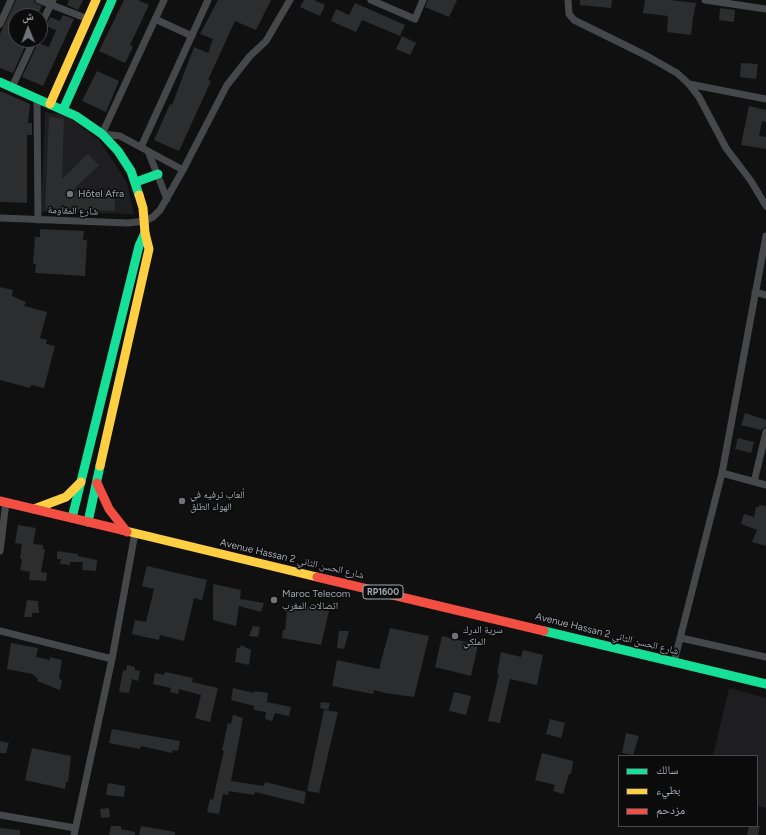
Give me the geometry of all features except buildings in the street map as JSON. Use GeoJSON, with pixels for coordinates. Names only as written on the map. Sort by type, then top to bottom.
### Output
{"type":"FeatureCollection","features":[{"type":"Feature","properties":{"kind":"main road"},"geometry":{"type":"LineString","coordinates":[[50,104],[96,0]]}},
{"type":"Feature","properties":{"kind":"main road"},"geometry":{"type":"LineString","coordinates":[[63,110],[112,0]]}},
{"type":"Feature","properties":{"kind":"main road"},"geometry":{"type":"LineString","coordinates":[[0,82],[63,110],[86,122],[102,134],[122,156],[136,182],[145,221],[145,233],[149,249],[88,522]]}},
{"type":"Feature","properties":{"kind":"main road"},"geometry":{"type":"LineString","coordinates":[[136,182],[158,174]]}},
{"type":"Feature","properties":{"kind":"main road"},"geometry":{"type":"LineString","coordinates":[[72,518],[139,246],[145,233]]}},
{"type":"Feature","properties":{"kind":"main road"},"geometry":{"type":"LineString","coordinates":[[34,509],[66,497],[82,481]]}},
{"type":"Feature","properties":{"kind":"main road"},"geometry":{"type":"LineString","coordinates":[[97,483],[109,509],[131,532]]}},
{"type":"Feature","properties":{"kind":"main road","name":"Avenue Hassan 2 شارع الحسن الثاني"},"geometry":{"type":"LineString","coordinates":[[3,502],[766,684]]}},
{"type":"Feature","properties":{"kind":"street"},"geometry":{"type":"LineString","coordinates":[[0,24],[11,0]]}},
{"type":"Feature","properties":{"kind":"street"},"geometry":{"type":"LineString","coordinates":[[40,0],[52,2],[88,19]]}},
{"type":"Feature","properties":{"kind":"street"},"geometry":{"type":"LineString","coordinates":[[141,147],[208,0]]}},
{"type":"Feature","properties":{"kind":"street"},"geometry":{"type":"LineString","coordinates":[[145,221],[160,210],[183,170],[227,85],[250,56],[266,41],[290,0]]}},
{"type":"Feature","properties":{"kind":"street"},"geometry":{"type":"LineString","coordinates":[[371,0],[415,19],[423,0]]}},
{"type":"Feature","properties":{"kind":"street"},"geometry":{"type":"LineString","coordinates":[[568,0],[568,14],[574,20],[647,56],[676,73],[689,84],[699,97],[726,148],[751,181],[766,206]]}},
{"type":"Feature","properties":{"kind":"street"},"geometry":{"type":"LineString","coordinates":[[705,0],[766,9]]}},
{"type":"Feature","properties":{"kind":"street"},"geometry":{"type":"LineString","coordinates":[[161,1],[155,19],[102,134],[120,136],[183,170]]}},
{"type":"Feature","properties":{"kind":"street"},"geometry":{"type":"LineString","coordinates":[[155,19],[192,36]]}},
{"type":"Feature","properties":{"kind":"street"},"geometry":{"type":"LineString","coordinates":[[12,88],[30,48]]}},
{"type":"Feature","properties":{"kind":"street"},"geometry":{"type":"LineString","coordinates":[[689,84],[766,99]]}},
{"type":"Feature","properties":{"kind":"street"},"geometry":{"type":"LineString","coordinates":[[37,99],[38,220]]}},
{"type":"Feature","properties":{"kind":"street"},"geometry":{"type":"LineString","coordinates":[[148,151],[167,199]]}},
{"type":"Feature","properties":{"kind":"street","name":"شارع المقاومة"},"geometry":{"type":"LineString","coordinates":[[0,218],[128,223],[145,221]]}},
{"type":"Feature","properties":{"kind":"street"},"geometry":{"type":"LineString","coordinates":[[674,662],[722,473],[766,236]]}},
{"type":"Feature","properties":{"kind":"street"},"geometry":{"type":"LineString","coordinates":[[755,292],[766,295]]}},
{"type":"Feature","properties":{"kind":"street"},"geometry":{"type":"LineString","coordinates":[[754,482],[766,432]]}},
{"type":"Feature","properties":{"kind":"street"},"geometry":{"type":"LineString","coordinates":[[722,473],[766,484]]}},
{"type":"Feature","properties":{"kind":"street"},"geometry":{"type":"LineString","coordinates":[[0,550],[3,502]]}},
{"type":"Feature","properties":{"kind":"street"},"geometry":{"type":"LineString","coordinates":[[0,814],[74,832],[112,659],[131,532]]}},
{"type":"Feature","properties":{"kind":"street"},"geometry":{"type":"LineString","coordinates":[[0,632],[112,659]]}},
{"type":"Feature","properties":{"kind":"street"},"geometry":{"type":"LineString","coordinates":[[681,638],[766,657]]}},
{"type":"Feature","properties":{"kind":"shaded area"},"geometry":{"type":"Polygon","coordinates":[[[45,112],[66,115],[100,141],[127,183],[134,214],[41,212],[45,112]]]}},
{"type":"Feature","properties":{"kind":"shaded area"},"geometry":{"type":"Polygon","coordinates":[[[729,688],[766,698],[766,808],[758,806],[758,755],[713,755],[729,688]]]}},
{"type":"Feature","properties":{"kind":"traffic: fast"},"geometry":{"type":"LineString","coordinates":[[63,110],[112,0]]}},
{"type":"Feature","properties":{"kind":"traffic: fast"},"geometry":{"type":"LineString","coordinates":[[0,82],[76,116],[102,134],[118,151],[131,171],[139,195]]}},
{"type":"Feature","properties":{"kind":"traffic: fast"},"geometry":{"type":"LineString","coordinates":[[136,182],[158,174]]}},
{"type":"Feature","properties":{"kind":"traffic: fast"},"geometry":{"type":"LineString","coordinates":[[72,518],[139,246],[145,233]]}},
{"type":"Feature","properties":{"kind":"traffic: fast"},"geometry":{"type":"LineString","coordinates":[[88,522],[100,466]]}},
{"type":"Feature","properties":{"kind":"traffic: fast"},"geometry":{"type":"LineString","coordinates":[[544,631],[766,684]]}},
{"type":"Feature","properties":{"kind":"traffic: slow"},"geometry":{"type":"LineString","coordinates":[[50,104],[96,0]]}},
{"type":"Feature","properties":{"kind":"traffic: slow"},"geometry":{"type":"LineString","coordinates":[[100,466],[149,249],[145,233],[143,208],[139,195]]}},
{"type":"Feature","properties":{"kind":"traffic: slow"},"geometry":{"type":"LineString","coordinates":[[34,509],[66,497],[81,482]]}},
{"type":"Feature","properties":{"kind":"traffic: slow"},"geometry":{"type":"LineString","coordinates":[[122,530],[317,577]]}},
{"type":"Feature","properties":{"kind":"traffic: jam"},"geometry":{"type":"LineString","coordinates":[[97,483],[109,509],[127,532]]}},
{"type":"Feature","properties":{"kind":"traffic: jam"},"geometry":{"type":"LineString","coordinates":[[0,501],[122,530]]}},
{"type":"Feature","properties":{"kind":"traffic: jam"},"geometry":{"type":"LineString","coordinates":[[317,577],[544,631]]}},
{"type":"Feature","properties":{"kind":"place","name":"Hôtel Afra"},"geometry":{"type":"Point","coordinates":[70,194]}},
{"type":"Feature","properties":{"kind":"place","name":"ألعاب ترفيه في الهواء الطلق"},"geometry":{"type":"Point","coordinates":[182,501]}},
{"type":"Feature","properties":{"kind":"place","name":"Maroc Telecom اتصالات المغرب"},"geometry":{"type":"Point","coordinates":[274,600]}},
{"type":"Feature","properties":{"kind":"place","name":"سرية الدرك الملكي"},"geometry":{"type":"Point","coordinates":[455,636]}}]}
